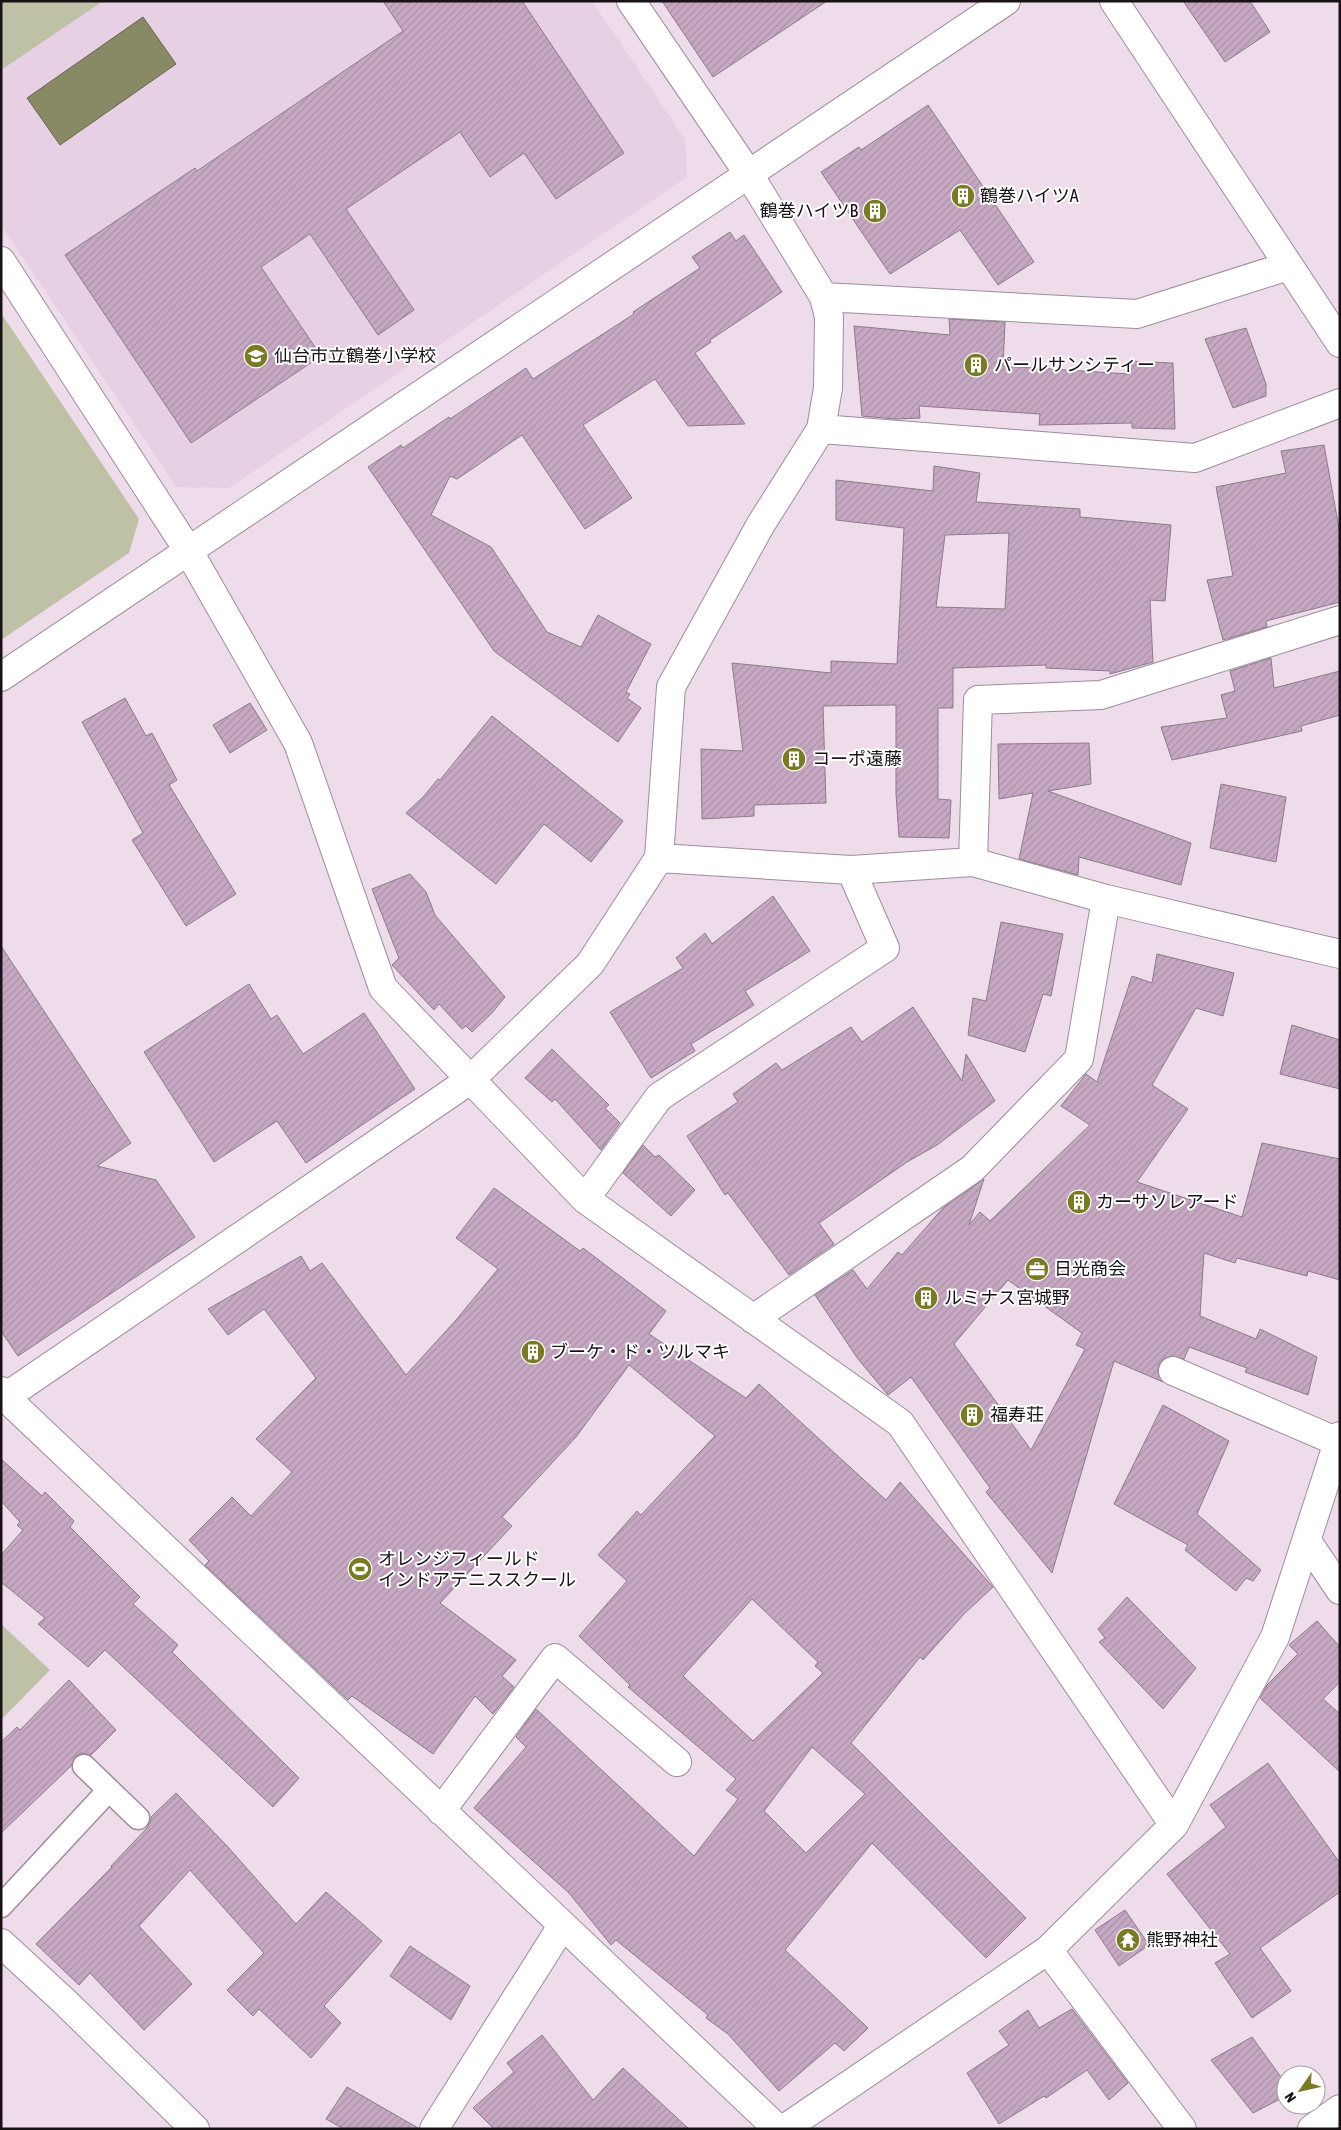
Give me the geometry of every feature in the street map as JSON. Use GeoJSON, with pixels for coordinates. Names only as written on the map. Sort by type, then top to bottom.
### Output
{"type":"FeatureCollection","features":[{"type":"Feature","properties":{"kind":"street"},"geometry":{"type":"LineString","coordinates":[[631,1],[748,174],[824,297],[828,316],[828,388],[820,430],[761,524],[672,687],[659,858],[590,964],[470,1080],[3,1396],[778,2129]]}},
{"type":"Feature","properties":{"kind":"street"},"geometry":{"type":"LineString","coordinates":[[1,677],[1006,1]]}},
{"type":"Feature","properties":{"kind":"street"},"geometry":{"type":"LineString","coordinates":[[1114,1],[1340,343]]}},
{"type":"Feature","properties":{"kind":"street"},"geometry":{"type":"LineString","coordinates":[[1,261],[188,550],[298,743],[383,988],[585,1199],[900,1423],[1174,1825]]}},
{"type":"Feature","properties":{"kind":"street"},"geometry":{"type":"LineString","coordinates":[[824,297],[1137,314],[1288,266]]}},
{"type":"Feature","properties":{"kind":"street"},"geometry":{"type":"LineString","coordinates":[[820,430],[1194,458],[1340,403]]}},
{"type":"Feature","properties":{"kind":"street"},"geometry":{"type":"LineString","coordinates":[[974,862],[978,700],[1101,695],[1340,620]]}},
{"type":"Feature","properties":{"kind":"street"},"geometry":{"type":"LineString","coordinates":[[659,858],[851,870],[974,862],[1106,899],[1340,954]]}},
{"type":"Feature","properties":{"kind":"street"},"geometry":{"type":"LineString","coordinates":[[585,1199],[659,1097],[885,948],[851,870]]}},
{"type":"Feature","properties":{"kind":"street"},"geometry":{"type":"LineString","coordinates":[[753,1318],[972,1169],[1080,1059],[1106,899]]}},
{"type":"Feature","properties":{"kind":"street"},"geometry":{"type":"LineString","coordinates":[[784,2129],[1048,1950],[1174,1825],[1275,1637],[1339,1439],[1173,1371]]}},
{"type":"Feature","properties":{"kind":"street"},"geometry":{"type":"LineString","coordinates":[[1307,1541],[1340,1590]]}},
{"type":"Feature","properties":{"kind":"street"},"geometry":{"type":"LineString","coordinates":[[440,1811],[555,1658],[677,1762]]}},
{"type":"Feature","properties":{"kind":"street"},"geometry":{"type":"LineString","coordinates":[[434,2129],[562,1926]]}},
{"type":"Feature","properties":{"kind":"street"},"geometry":{"type":"LineString","coordinates":[[1,1943],[65,2002],[195,2129]]}},
{"type":"Feature","properties":{"kind":"street"},"geometry":{"type":"LineString","coordinates":[[1048,1950],[1182,2129]]}},
{"type":"Feature","properties":{"kind":"street"},"geometry":{"type":"LineString","coordinates":[[1312,2129],[1340,2109]]}},
{"type":"Feature","properties":{"kind":"lane"},"geometry":{"type":"LineString","coordinates":[[84,1766],[108,1792],[138,1818]]}},
{"type":"Feature","properties":{"kind":"lane"},"geometry":{"type":"LineString","coordinates":[[1,1906],[108,1792]]}},
{"type":"Feature","properties":{"kind":"shaded area","name":"仙台市立鶴巻小学校"},"geometry":{"type":"Polygon","coordinates":[[[1,1],[592,1],[685,139],[687,177],[229,488],[176,487],[1,225],[1,1]]]}},
{"type":"Feature","properties":{"kind":"shaded area"},"geometry":{"type":"Polygon","coordinates":[[[1,1],[103,1],[1,70],[1,1]]]}},
{"type":"Feature","properties":{"kind":"shaded area"},"geometry":{"type":"Polygon","coordinates":[[[143,17],[176,64],[60,145],[27,98],[143,17]]]}},
{"type":"Feature","properties":{"kind":"shaded area"},"geometry":{"type":"Polygon","coordinates":[[[1,313],[139,519],[129,553],[1,640],[1,313]]]}},
{"type":"Feature","properties":{"kind":"shaded area"},"geometry":{"type":"Polygon","coordinates":[[[1,1624],[50,1670],[1,1720],[1,1624]]]}},
{"type":"Feature","properties":{"kind":"building"},"geometry":{"type":"Polygon","coordinates":[[[383,1],[522,1],[624,153],[556,199],[524,153],[490,177],[460,132],[346,209],[414,310],[378,335],[310,234],[261,267],[321,356],[191,443],[65,255],[195,168],[197,171],[403,31],[383,1]]]}},
{"type":"Feature","properties":{"kind":"building"},"geometry":{"type":"Polygon","coordinates":[[[662,1],[827,1],[713,77],[662,1]]]}},
{"type":"Feature","properties":{"kind":"building"},"geometry":{"type":"Polygon","coordinates":[[[1183,1],[1250,1],[1270,32],[1225,62],[1183,1]]]}},
{"type":"Feature","properties":{"kind":"building"},"geometry":{"type":"Polygon","coordinates":[[[928,105],[1034,262],[998,285],[960,230],[890,274],[821,172],[859,147],[861,150],[928,105]]]}},
{"type":"Feature","properties":{"kind":"building"},"geometry":{"type":"Polygon","coordinates":[[[730,232],[736,241],[744,235],[782,292],[710,340],[711,342],[695,353],[745,424],[688,426],[655,379],[583,425],[632,498],[585,529],[522,435],[457,479],[450,476],[431,515],[491,547],[547,632],[581,647],[598,615],[651,644],[626,692],[630,694],[627,698],[641,708],[618,742],[494,651],[368,467],[401,445],[403,448],[449,417],[450,419],[526,368],[533,379],[634,314],[633,312],[700,268],[692,257],[730,232]]]}},
{"type":"Feature","properties":{"kind":"building"},"geometry":{"type":"Polygon","coordinates":[[[949,319],[1005,322],[1003,366],[1129,374],[1128,361],[1173,363],[1175,429],[1132,428],[1132,423],[1039,425],[1040,414],[919,406],[920,418],[896,419],[862,416],[854,326],[950,335],[949,319]]]}},
{"type":"Feature","properties":{"kind":"building"},"geometry":{"type":"Polygon","coordinates":[[[1246,328],[1266,384],[1266,396],[1233,408],[1205,339],[1246,328]]]}},
{"type":"Feature","properties":{"kind":"building"},"geometry":{"type":"Polygon","coordinates":[[[1324,445],[1340,534],[1340,602],[1266,621],[1267,627],[1223,640],[1207,580],[1233,576],[1216,487],[1286,473],[1281,451],[1324,445]]]}},
{"type":"Feature","properties":{"kind":"building"},"geometry":{"type":"Polygon","coordinates":[[[934,466],[980,473],[976,502],[1080,509],[1080,517],[1171,525],[1165,601],[1150,600],[1153,662],[1110,674],[1110,671],[1046,668],[1046,665],[953,668],[953,708],[938,708],[938,799],[951,800],[949,838],[899,837],[896,794],[896,705],[823,706],[826,803],[754,805],[754,816],[702,819],[701,749],[743,751],[732,663],[831,673],[831,661],[897,664],[904,528],[836,520],[836,480],[933,491],[934,466]],[[1009,533],[945,535],[936,607],[1005,609],[1009,533]]]}},
{"type":"Feature","properties":{"kind":"building"},"geometry":{"type":"Polygon","coordinates":[[[1271,658],[1274,688],[1340,671],[1340,715],[1301,726],[1302,731],[1172,760],[1161,727],[1227,718],[1221,695],[1235,691],[1230,671],[1271,658]]]}},
{"type":"Feature","properties":{"kind":"building"},"geometry":{"type":"Polygon","coordinates":[[[125,698],[146,736],[152,733],[177,780],[169,785],[236,894],[186,926],[132,840],[143,833],[82,722],[125,698]]]}},
{"type":"Feature","properties":{"kind":"building"},"geometry":{"type":"Polygon","coordinates":[[[250,703],[267,730],[230,753],[213,725],[250,703]]]}},
{"type":"Feature","properties":{"kind":"building"},"geometry":{"type":"Polygon","coordinates":[[[492,716],[623,821],[591,862],[544,824],[496,884],[406,813],[438,779],[440,780],[492,716]]]}},
{"type":"Feature","properties":{"kind":"building"},"geometry":{"type":"Polygon","coordinates":[[[1089,743],[1091,784],[1048,791],[1191,843],[1181,885],[1079,857],[1078,875],[1019,859],[1033,793],[999,799],[998,744],[1089,743]]]}},
{"type":"Feature","properties":{"kind":"building"},"geometry":{"type":"Polygon","coordinates":[[[1221,784],[1286,797],[1276,862],[1210,848],[1221,784]]]}},
{"type":"Feature","properties":{"kind":"building"},"geometry":{"type":"Polygon","coordinates":[[[410,874],[426,892],[435,915],[505,997],[492,1013],[472,1032],[466,1026],[462,1029],[439,1004],[434,1010],[392,965],[399,958],[372,889],[410,874]]]}},
{"type":"Feature","properties":{"kind":"building"},"geometry":{"type":"Polygon","coordinates":[[[773,896],[810,951],[745,991],[754,1005],[691,1044],[695,1051],[651,1078],[610,1012],[683,968],[676,958],[705,933],[712,944],[773,896]]]}},
{"type":"Feature","properties":{"kind":"building"},"geometry":{"type":"Polygon","coordinates":[[[1001,922],[1063,934],[1051,996],[1043,994],[1025,1052],[968,1035],[973,998],[986,1001],[1001,922]]]}},
{"type":"Feature","properties":{"kind":"building"},"geometry":{"type":"Polygon","coordinates":[[[1,946],[131,1143],[97,1166],[156,1180],[195,1237],[18,1356],[1,1331],[1,946]]]}},
{"type":"Feature","properties":{"kind":"building"},"geometry":{"type":"Polygon","coordinates":[[[1157,954],[1234,973],[1223,1016],[1196,1008],[1152,1085],[1188,1109],[1137,1182],[1242,1217],[1262,1143],[1340,1159],[1340,1280],[1308,1271],[1307,1276],[1237,1258],[1235,1263],[1204,1253],[1200,1316],[1256,1339],[1260,1329],[1317,1357],[1308,1395],[1245,1372],[1247,1368],[1189,1347],[1184,1359],[1171,1356],[1163,1359],[1159,1364],[1158,1373],[1163,1382],[1114,1361],[1052,1573],[986,1492],[990,1488],[911,1377],[888,1395],[858,1359],[815,1295],[853,1270],[867,1289],[898,1252],[902,1255],[943,1208],[984,1179],[969,1225],[980,1212],[990,1221],[1090,1125],[1061,1106],[1086,1074],[1097,1082],[1132,976],[1152,983],[1157,954]],[[1008,1280],[954,1344],[1031,1450],[1085,1349],[1076,1345],[1082,1333],[1008,1280]]]}},
{"type":"Feature","properties":{"kind":"building"},"geometry":{"type":"Polygon","coordinates":[[[249,984],[271,1019],[277,1015],[303,1054],[364,1013],[415,1089],[306,1163],[277,1121],[214,1162],[144,1052],[249,984]]]}},
{"type":"Feature","properties":{"kind":"building"},"geometry":{"type":"Polygon","coordinates":[[[913,1007],[962,1081],[966,1054],[995,1101],[937,1145],[907,1162],[819,1223],[834,1244],[789,1275],[728,1193],[725,1195],[687,1136],[738,1102],[733,1094],[776,1063],[782,1070],[851,1027],[862,1042],[913,1007]]]}},
{"type":"Feature","properties":{"kind":"building"},"geometry":{"type":"Polygon","coordinates":[[[1292,1025],[1340,1040],[1340,1089],[1280,1074],[1292,1025]]]}},
{"type":"Feature","properties":{"kind":"building"},"geometry":{"type":"Polygon","coordinates":[[[552,1049],[609,1105],[605,1108],[620,1123],[601,1150],[555,1099],[552,1102],[525,1078],[552,1049]]]}},
{"type":"Feature","properties":{"kind":"building"},"geometry":{"type":"Polygon","coordinates":[[[643,1145],[655,1157],[659,1155],[695,1190],[671,1216],[623,1173],[643,1145]]]}},
{"type":"Feature","properties":{"kind":"building"},"geometry":{"type":"Polygon","coordinates":[[[494,1188],[580,1251],[583,1248],[666,1311],[649,1334],[746,1398],[759,1384],[886,1500],[900,1482],[993,1587],[964,1614],[923,1660],[920,1657],[851,1743],[1026,1918],[986,1958],[872,1843],[785,1950],[868,2028],[844,2051],[835,2043],[779,2091],[728,2034],[706,2018],[708,2015],[616,1940],[611,1945],[569,1893],[474,1808],[526,1747],[516,1737],[536,1709],[694,1856],[738,1799],[726,1790],[736,1779],[628,1687],[630,1685],[579,1636],[627,1581],[598,1555],[637,1511],[641,1515],[715,1436],[629,1365],[576,1437],[502,1517],[512,1526],[440,1603],[516,1660],[502,1676],[514,1687],[493,1714],[475,1696],[433,1754],[352,1696],[348,1700],[205,1565],[209,1561],[189,1540],[232,1497],[251,1516],[292,1472],[256,1439],[316,1378],[264,1309],[228,1335],[208,1309],[301,1256],[310,1271],[322,1263],[406,1375],[456,1320],[498,1269],[456,1238],[494,1188]],[[752,1599],[683,1676],[753,1741],[823,1673],[815,1666],[818,1662],[752,1599]],[[812,1747],[764,1811],[806,1853],[865,1794],[812,1747]]]}},
{"type":"Feature","properties":{"kind":"building"},"geometry":{"type":"Polygon","coordinates":[[[1163,1405],[1229,1441],[1197,1514],[1261,1570],[1253,1581],[1246,1578],[1236,1591],[1185,1550],[1188,1545],[1114,1504],[1163,1405]]]}},
{"type":"Feature","properties":{"kind":"building"},"geometry":{"type":"Polygon","coordinates":[[[1,1459],[42,1496],[45,1492],[74,1521],[70,1527],[140,1597],[133,1604],[178,1645],[172,1652],[299,1778],[273,1807],[105,1650],[88,1667],[38,1624],[45,1618],[1,1582],[1,1555],[23,1530],[17,1525],[20,1522],[1,1501],[1,1459]]]}},
{"type":"Feature","properties":{"kind":"building"},"geometry":{"type":"Polygon","coordinates":[[[1127,1597],[1196,1668],[1163,1709],[1099,1642],[1105,1638],[1098,1629],[1127,1597]]]}},
{"type":"Feature","properties":{"kind":"building"},"geometry":{"type":"Polygon","coordinates":[[[1317,1621],[1340,1647],[1340,1682],[1323,1699],[1340,1714],[1340,1772],[1260,1698],[1267,1685],[1298,1654],[1289,1645],[1317,1621]]]}},
{"type":"Feature","properties":{"kind":"building"},"geometry":{"type":"Polygon","coordinates":[[[69,1680],[116,1730],[91,1755],[81,1753],[75,1757],[71,1766],[1,1833],[1,1742],[17,1727],[20,1730],[69,1680]]]}},
{"type":"Feature","properties":{"kind":"building"},"geometry":{"type":"Polygon","coordinates":[[[1268,1763],[1340,1863],[1340,1892],[1260,1948],[1291,1991],[1252,2018],[1215,1963],[1230,1954],[1167,1874],[1226,1827],[1210,1805],[1268,1763]]]}},
{"type":"Feature","properties":{"kind":"building"},"geometry":{"type":"Polygon","coordinates":[[[176,1793],[227,1846],[296,1924],[326,1892],[382,1941],[324,2006],[341,2023],[311,2058],[259,2009],[253,2016],[227,1990],[264,1953],[190,1870],[139,1926],[192,1984],[144,2030],[90,1973],[79,1985],[36,1944],[112,1867],[148,1827],[151,1817],[176,1793]]]}},
{"type":"Feature","properties":{"kind":"building"},"geometry":{"type":"Polygon","coordinates":[[[1125,1910],[1149,1945],[1119,1966],[1095,1930],[1125,1910]]]}},
{"type":"Feature","properties":{"kind":"building"},"geometry":{"type":"Polygon","coordinates":[[[410,1946],[470,1986],[451,2020],[390,1976],[410,1946]]]}},
{"type":"Feature","properties":{"kind":"building"},"geometry":{"type":"Polygon","coordinates":[[[1072,2009],[1128,2083],[1109,2100],[1087,2070],[1046,2098],[1044,2096],[999,2124],[967,2073],[1009,2045],[999,2031],[1028,2010],[1039,2028],[1072,2009]]]}},
{"type":"Feature","properties":{"kind":"building"},"geometry":{"type":"Polygon","coordinates":[[[542,2035],[593,2100],[623,2068],[689,2129],[494,2129],[473,2108],[514,2072],[507,2063],[542,2035]]]}},
{"type":"Feature","properties":{"kind":"building"},"geometry":{"type":"Polygon","coordinates":[[[1252,2037],[1276,2070],[1276,2101],[1253,2113],[1211,2060],[1252,2037]]]}},
{"type":"Feature","properties":{"kind":"building"},"geometry":{"type":"Polygon","coordinates":[[[347,2087],[418,2129],[344,2129],[326,2119],[347,2087]]]}},
{"type":"Feature","properties":{"kind":"place","name":"鶴巻ハイツA"},"geometry":{"type":"Point","coordinates":[963,196]}},
{"type":"Feature","properties":{"kind":"place","name":"鶴巻ハイツB"},"geometry":{"type":"Point","coordinates":[875,211]}},
{"type":"Feature","properties":{"kind":"place","name":"仙台市立鶴巻小学校"},"geometry":{"type":"Point","coordinates":[256,356]}},
{"type":"Feature","properties":{"kind":"place","name":"パールサンシティー"},"geometry":{"type":"Point","coordinates":[976,365]}},
{"type":"Feature","properties":{"kind":"place","name":"コーポ遠藤"},"geometry":{"type":"Point","coordinates":[794,759]}},
{"type":"Feature","properties":{"kind":"place","name":"カーサソレアード"},"geometry":{"type":"Point","coordinates":[1079,1202]}},
{"type":"Feature","properties":{"kind":"place","name":"日光商会"},"geometry":{"type":"Point","coordinates":[1037,1269]}},
{"type":"Feature","properties":{"kind":"place","name":"ルミナス宮城野"},"geometry":{"type":"Point","coordinates":[926,1298]}},
{"type":"Feature","properties":{"kind":"place","name":"ブーケ・ド・ツルマキ"},"geometry":{"type":"Point","coordinates":[533,1352]}},
{"type":"Feature","properties":{"kind":"place","name":"福寿荘"},"geometry":{"type":"Point","coordinates":[972,1415]}},
{"type":"Feature","properties":{"kind":"place","name":"オレンジフィールド インドアテニススクール"},"geometry":{"type":"Point","coordinates":[360,1569]}},
{"type":"Feature","properties":{"kind":"place","name":"熊野神社"},"geometry":{"type":"Point","coordinates":[1128,1940]}}]}
